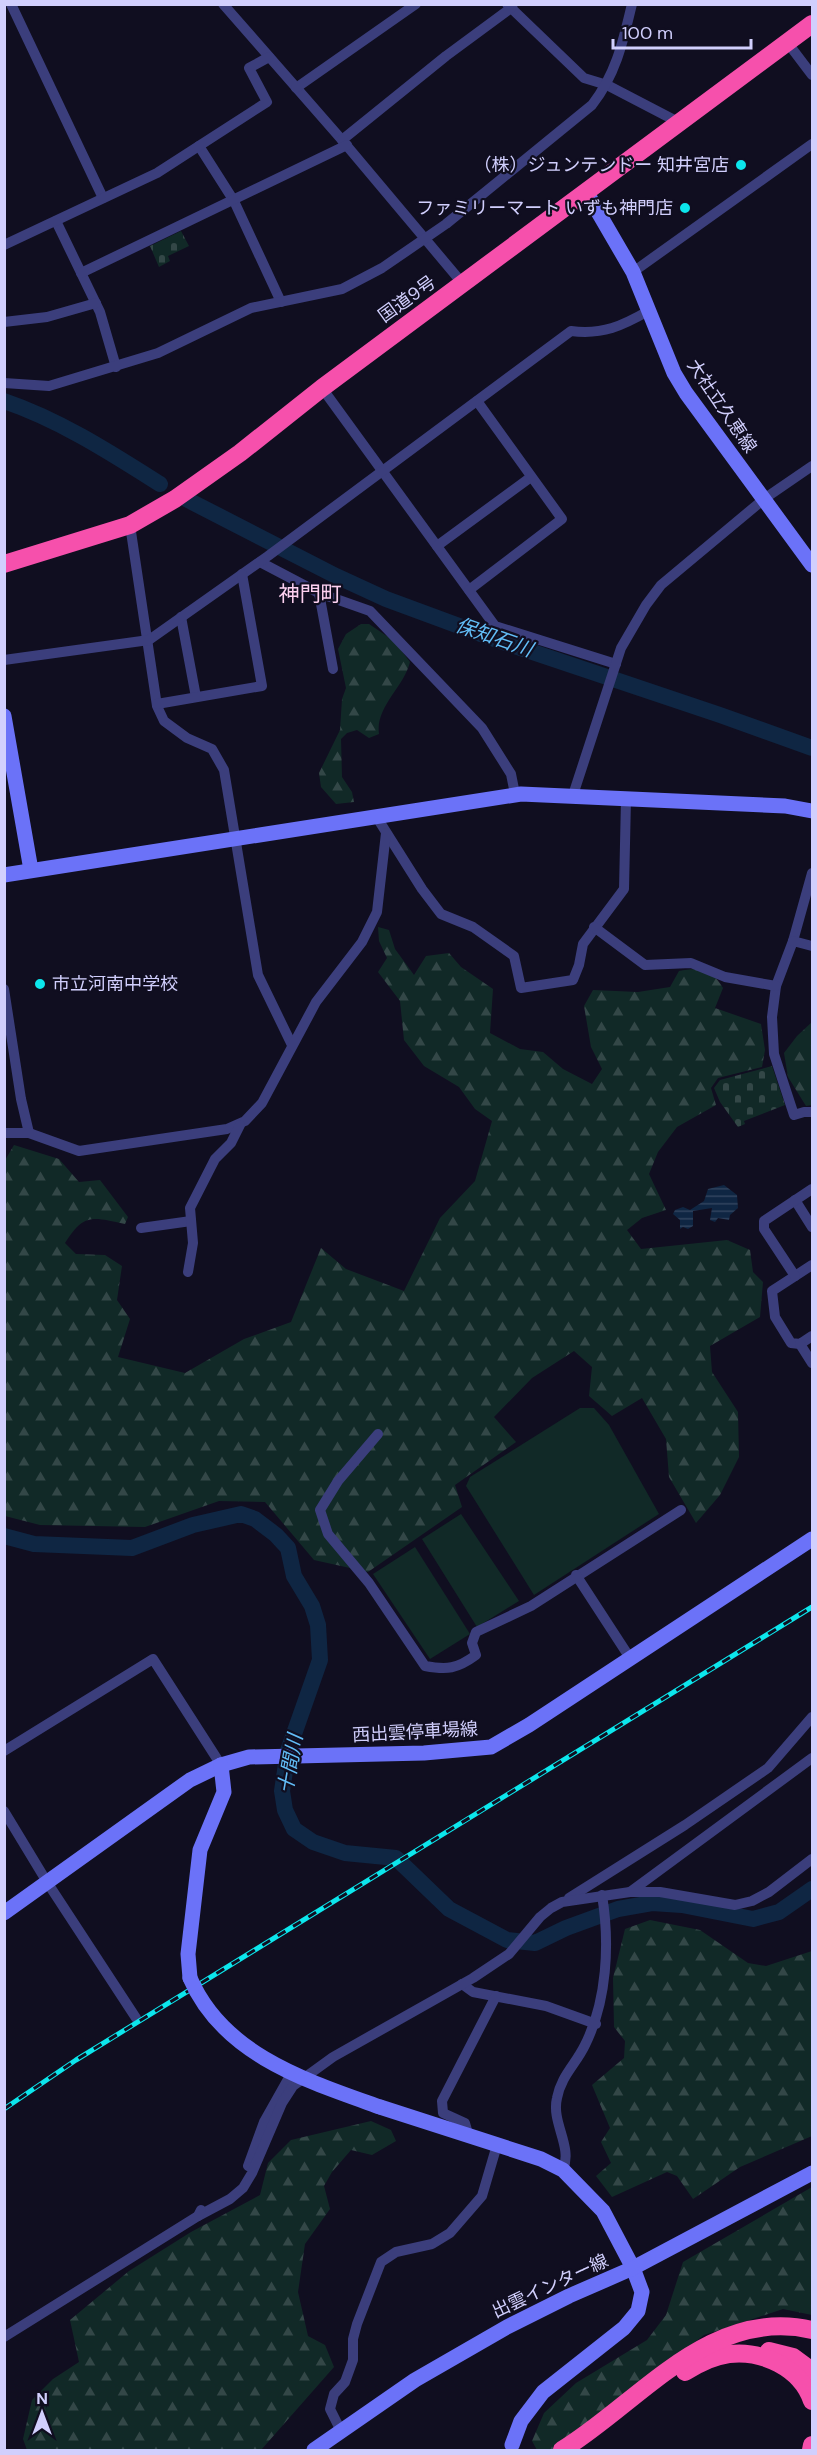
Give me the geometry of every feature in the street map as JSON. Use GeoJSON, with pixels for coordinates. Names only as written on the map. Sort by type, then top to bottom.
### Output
{"type":"FeatureCollection","features":[{"type":"Feature","properties":{"kind":"highway","name":"国道9号"},"geometry":{"type":"LineString","coordinates":[[4,564],[130,525],[175,499],[240,453],[322,388],[587,194],[813,24]]}},
{"type":"Feature","properties":{"kind":"highway"},"geometry":{"type":"LineString","coordinates":[[775,2327],[813,2339]]}},
{"type":"Feature","properties":{"kind":"highway"},"geometry":{"type":"LineString","coordinates":[[562,2451],[663,2374],[697,2351],[722,2338],[749,2329],[775,2327],[813,2330]]}},
{"type":"Feature","properties":{"kind":"highway"},"geometry":{"type":"LineString","coordinates":[[579,2451],[666,2383],[696,2365],[728,2354],[749,2350],[780,2352],[793,2356],[813,2371]]}},
{"type":"Feature","properties":{"kind":"highway"},"geometry":{"type":"LineString","coordinates":[[728,2354],[745,2353],[766,2357],[781,2364],[802,2383],[813,2401]]}},
{"type":"Feature","properties":{"kind":"highway"},"geometry":{"type":"LineString","coordinates":[[811,2451],[813,2445]]}},
{"type":"Feature","properties":{"kind":"street"},"geometry":{"type":"LineString","coordinates":[[10,4],[103,198]]}},
{"type":"Feature","properties":{"kind":"street"},"geometry":{"type":"LineString","coordinates":[[222,4],[345,143],[463,284]]}},
{"type":"Feature","properties":{"kind":"street"},"geometry":{"type":"LineString","coordinates":[[296,88],[416,4]]}},
{"type":"Feature","properties":{"kind":"street"},"geometry":{"type":"LineString","coordinates":[[4,383],[49,386],[116,367],[159,353],[251,308],[342,289],[382,268],[446,224],[592,105],[607,85],[622,46],[632,4]]}},
{"type":"Feature","properties":{"kind":"street"},"geometry":{"type":"LineString","coordinates":[[81,273],[234,201],[345,143],[446,56],[511,6],[584,78],[607,85],[680,123]]}},
{"type":"Feature","properties":{"kind":"street"},"geometry":{"type":"LineString","coordinates":[[788,42],[813,75]]}},
{"type":"Feature","properties":{"kind":"street"},"geometry":{"type":"LineString","coordinates":[[4,245],[157,173],[267,102],[249,69],[269,57]]}},
{"type":"Feature","properties":{"kind":"street"},"geometry":{"type":"LineString","coordinates":[[633,272],[813,144]]}},
{"type":"Feature","properties":{"kind":"street"},"geometry":{"type":"LineString","coordinates":[[199,146],[234,201],[280,302]]}},
{"type":"Feature","properties":{"kind":"street","name":"大社立久恵線"},"geometry":{"type":"LineString","coordinates":[[587,194],[633,272],[674,374],[813,565]]}},
{"type":"Feature","properties":{"kind":"street"},"geometry":{"type":"LineString","coordinates":[[56,220],[96,303],[116,367]]}},
{"type":"Feature","properties":{"kind":"street"},"geometry":{"type":"LineString","coordinates":[[4,322],[47,317],[96,303]]}},
{"type":"Feature","properties":{"kind":"street"},"geometry":{"type":"LineString","coordinates":[[4,660],[148,640],[264,559],[571,331],[593,334],[630,321],[650,310]]}},
{"type":"Feature","properties":{"kind":"street"},"geometry":{"type":"LineString","coordinates":[[322,388],[495,626],[616,664]]}},
{"type":"Feature","properties":{"kind":"street"},"geometry":{"type":"LineString","coordinates":[[469,590],[562,519],[477,401]]}},
{"type":"Feature","properties":{"kind":"street"},"geometry":{"type":"LineString","coordinates":[[573,795],[621,648],[646,605],[661,585],[764,499],[813,466]]}},
{"type":"Feature","properties":{"kind":"street"},"geometry":{"type":"LineString","coordinates":[[437,546],[531,477]]}},
{"type":"Feature","properties":{"kind":"street"},"geometry":{"type":"LineString","coordinates":[[130,525],[157,704],[164,722],[187,738],[212,749],[224,770],[242,890],[258,975],[291,1045]]}},
{"type":"Feature","properties":{"kind":"street"},"geometry":{"type":"LineString","coordinates":[[264,559],[319,593],[370,611],[482,728],[511,774],[515,794]]}},
{"type":"Feature","properties":{"kind":"street"},"geometry":{"type":"LineString","coordinates":[[157,704],[262,686],[242,574]]}},
{"type":"Feature","properties":{"kind":"street"},"geometry":{"type":"LineString","coordinates":[[319,593],[333,669]]}},
{"type":"Feature","properties":{"kind":"street"},"geometry":{"type":"LineString","coordinates":[[181,617],[196,697]]}},
{"type":"Feature","properties":{"kind":"street"},"geometry":{"type":"LineString","coordinates":[[4,716],[11,790],[31,870]]}},
{"type":"Feature","properties":{"kind":"street"},"geometry":{"type":"LineString","coordinates":[[4,875],[515,794],[785,807],[813,812]]}},
{"type":"Feature","properties":{"kind":"street"},"geometry":{"type":"LineString","coordinates":[[376,816],[422,890],[441,914],[472,927],[514,956],[521,988],[573,980],[583,944],[624,889],[626,799]]}},
{"type":"Feature","properties":{"kind":"street"},"geometry":{"type":"LineString","coordinates":[[188,1272],[193,1243],[190,1208],[214,1159],[231,1143],[240,1125],[262,1102],[316,1002],[362,942],[377,912],[387,833]]}},
{"type":"Feature","properties":{"kind":"street"},"geometry":{"type":"LineString","coordinates":[[813,873],[793,941],[776,986],[772,1017],[774,1054],[794,1115],[813,1112]]}},
{"type":"Feature","properties":{"kind":"street"},"geometry":{"type":"LineString","coordinates":[[594,927],[645,965],[691,963],[725,977],[776,986]]}},
{"type":"Feature","properties":{"kind":"street"},"geometry":{"type":"LineString","coordinates":[[793,941],[813,946]]}},
{"type":"Feature","properties":{"kind":"street"},"geometry":{"type":"LineString","coordinates":[[4,989],[21,1099],[29,1132]]}},
{"type":"Feature","properties":{"kind":"street"},"geometry":{"type":"LineString","coordinates":[[5,1134],[29,1132],[79,1151],[240,1125]]}},
{"type":"Feature","properties":{"kind":"street"},"geometry":{"type":"LineString","coordinates":[[795,1276],[764,1229],[764,1221],[813,1189]]}},
{"type":"Feature","properties":{"kind":"street"},"geometry":{"type":"LineString","coordinates":[[795,1200],[813,1227]]}},
{"type":"Feature","properties":{"kind":"street"},"geometry":{"type":"LineString","coordinates":[[141,1228],[192,1221]]}},
{"type":"Feature","properties":{"kind":"street"},"geometry":{"type":"LineString","coordinates":[[813,1265],[772,1291],[775,1317],[791,1343],[800,1344],[813,1336]]}},
{"type":"Feature","properties":{"kind":"street"},"geometry":{"type":"LineString","coordinates":[[800,1344],[813,1363]]}},
{"type":"Feature","properties":{"kind":"street"},"geometry":{"type":"LineString","coordinates":[[378,1434],[338,1481],[320,1510],[328,1534],[369,1583],[425,1666],[446,1670],[466,1663],[476,1655],[472,1643],[476,1632],[531,1605],[681,1510]]}},
{"type":"Feature","properties":{"kind":"street","name":"西出雲停車場線"},"geometry":{"type":"LineString","coordinates":[[4,1912],[190,1780],[221,1765],[249,1757],[424,1753],[491,1747],[529,1725],[813,1539]]}},
{"type":"Feature","properties":{"kind":"street"},"geometry":{"type":"LineString","coordinates":[[576,1575],[630,1658]]}},
{"type":"Feature","properties":{"kind":"street"},"geometry":{"type":"LineString","coordinates":[[4,1751],[153,1659],[221,1765],[224,1792],[200,1850],[188,1953],[190,1978],[200,2000],[242,2043],[291,2074],[380,2107],[541,2159],[563,2170],[603,2211],[633,2268],[642,2292],[638,2311],[624,2328],[543,2392],[521,2421],[512,2445]]}},
{"type":"Feature","properties":{"kind":"street"},"geometry":{"type":"LineString","coordinates":[[4,2337],[198,2216],[230,2199],[243,2188],[252,2173],[282,2103],[293,2086],[333,2057],[462,1984],[509,1954],[540,1917],[685,1825],[768,1768],[813,1717]]}},
{"type":"Feature","properties":{"kind":"street"},"geometry":{"type":"LineString","coordinates":[[630,1892],[813,1758]]}},
{"type":"Feature","properties":{"kind":"street"},"geometry":{"type":"LineString","coordinates":[[4,1811],[47,1882],[136,2018]]}},
{"type":"Feature","properties":{"kind":"street"},"geometry":{"type":"LineString","coordinates":[[562,1902],[630,1892],[660,1892],[735,1905],[752,1901],[769,1892],[813,1859]]}},
{"type":"Feature","properties":{"kind":"street"},"geometry":{"type":"LineString","coordinates":[[563,2170],[567,2154],[556,2116],[556,2100],[561,2082],[583,2050],[596,2024],[602,1992],[605,1922],[602,1895]]}},
{"type":"Feature","properties":{"kind":"street"},"geometry":{"type":"LineString","coordinates":[[462,1984],[473,1992],[546,2006],[596,2024]]}},
{"type":"Feature","properties":{"kind":"street"},"geometry":{"type":"LineString","coordinates":[[469,2137],[465,2123],[443,2113],[442,2101],[496,1996]]}},
{"type":"Feature","properties":{"kind":"street"},"geometry":{"type":"LineString","coordinates":[[198,2216],[202,2208],[231,2190],[242,2180],[267,2114],[291,2074]]}},
{"type":"Feature","properties":{"kind":"street"},"geometry":{"type":"LineString","coordinates":[[341,2431],[330,2409],[334,2394],[345,2382],[353,2360],[353,2339],[357,2324],[381,2262],[396,2252],[432,2244],[450,2233],[482,2196],[497,2145]]}},
{"type":"Feature","properties":{"kind":"street","name":"出雲インター線"},"geometry":{"type":"LineString","coordinates":[[314,2451],[415,2380],[470,2347],[569,2296],[633,2268],[813,2173]]}},
{"type":"Feature","properties":{"kind":"green space"},"geometry":{"type":"Polygon","coordinates":[[[181,231],[189,246],[168,256],[170,261],[159,267],[150,246],[181,231]]]}},
{"type":"Feature","properties":{"kind":"green space"},"geometry":{"type":"Polygon","coordinates":[[[361,624],[369,624],[394,641],[410,662],[381,715],[379,734],[369,738],[357,730],[347,733],[341,739],[342,777],[352,792],[354,802],[336,804],[321,787],[319,773],[340,730],[342,699],[346,688],[338,649],[346,634],[361,624]]]}},
{"type":"Feature","properties":{"kind":"green space"},"geometry":{"type":"Polygon","coordinates":[[[378,927],[389,930],[395,949],[414,975],[426,956],[449,953],[461,967],[493,989],[490,1033],[520,1049],[543,1052],[563,1069],[592,1084],[602,1069],[591,1047],[584,1006],[593,990],[638,992],[670,987],[679,971],[693,969],[705,971],[710,973],[723,988],[715,1008],[761,1024],[765,1050],[762,1067],[718,1078],[711,1088],[716,1105],[677,1127],[658,1152],[649,1174],[666,1210],[642,1218],[627,1230],[641,1249],[727,1240],[750,1250],[753,1272],[763,1282],[760,1317],[710,1346],[712,1372],[738,1412],[739,1457],[720,1495],[696,1523],[669,1477],[666,1439],[642,1398],[612,1416],[589,1396],[592,1367],[574,1351],[532,1378],[494,1417],[516,1442],[455,1485],[462,1507],[368,1572],[314,1560],[265,1502],[219,1501],[145,1527],[40,1525],[5,1516],[4,1162],[14,1145],[59,1159],[79,1182],[100,1180],[128,1217],[125,1224],[97,1219],[84,1222],[65,1243],[76,1254],[105,1255],[122,1266],[117,1300],[130,1319],[118,1357],[185,1373],[244,1339],[291,1322],[321,1248],[346,1269],[404,1291],[440,1218],[475,1181],[492,1121],[475,1109],[459,1087],[424,1066],[404,1040],[400,1001],[378,972],[387,958],[379,941],[378,927]]]}},
{"type":"Feature","properties":{"kind":"green space"},"geometry":{"type":"Polygon","coordinates":[[[812,1022],[812,1105],[806,1106],[788,1077],[784,1053],[812,1022]]]}},
{"type":"Feature","properties":{"kind":"green space"},"geometry":{"type":"Polygon","coordinates":[[[772,1066],[785,1105],[744,1121],[745,1124],[738,1127],[720,1102],[714,1088],[720,1080],[772,1066]]]}},
{"type":"Feature","properties":{"kind":"green space"},"geometry":{"type":"Polygon","coordinates":[[[580,1408],[594,1408],[609,1425],[659,1514],[534,1595],[466,1486],[470,1477],[580,1408]]]}},
{"type":"Feature","properties":{"kind":"green space"},"geometry":{"type":"Polygon","coordinates":[[[461,1514],[519,1601],[477,1627],[422,1539],[461,1514]]]}},
{"type":"Feature","properties":{"kind":"green space"},"geometry":{"type":"Polygon","coordinates":[[[415,1547],[470,1634],[430,1659],[373,1574],[415,1547]]]}},
{"type":"Feature","properties":{"kind":"green space"},"geometry":{"type":"Polygon","coordinates":[[[650,1920],[700,1930],[748,1963],[766,1966],[812,1951],[812,2136],[740,2167],[693,2199],[677,2176],[667,2172],[612,2197],[596,2176],[611,2163],[601,2142],[610,2128],[592,2085],[624,2058],[625,2041],[614,2027],[613,1978],[625,1929],[650,1920]]]}},
{"type":"Feature","properties":{"kind":"green space"},"geometry":{"type":"Polygon","coordinates":[[[371,2121],[391,2130],[396,2141],[372,2155],[351,2150],[332,2172],[324,2186],[330,2209],[305,2244],[298,2292],[308,2336],[325,2345],[334,2367],[261,2450],[27,2450],[23,2439],[32,2400],[53,2379],[79,2362],[70,2320],[129,2271],[191,2232],[260,2195],[268,2163],[291,2140],[371,2121]]]}},
{"type":"Feature","properties":{"kind":"green space"},"geometry":{"type":"Polygon","coordinates":[[[812,2187],[812,2315],[783,2309],[704,2335],[555,2450],[537,2450],[532,2441],[544,2413],[576,2383],[647,2340],[666,2315],[683,2262],[812,2187]]]}},
{"type":"Feature","properties":{"kind":"water"},"geometry":{"type":"Polygon","coordinates":[[[724,1185],[737,1195],[738,1208],[730,1215],[729,1220],[718,1218],[715,1222],[710,1220],[712,1208],[693,1211],[693,1226],[680,1229],[680,1220],[673,1214],[675,1210],[683,1207],[690,1210],[704,1201],[708,1189],[724,1185]]]}},
{"type":"Feature","properties":{"kind":"waterway","name":"保知石川"},"geometry":{"type":"LineString","coordinates":[[4,401],[65,427],[160,484]]}},
{"type":"Feature","properties":{"kind":"waterway","name":"保知石川"},"geometry":{"type":"LineString","coordinates":[[186,499],[386,599],[497,640],[812,748]]}},
{"type":"Feature","properties":{"kind":"waterway","name":"十間川"},"geometry":{"type":"LineString","coordinates":[[4,1536],[34,1544],[132,1548],[193,1525],[241,1514],[255,1519],[276,1535],[288,1548],[294,1576],[312,1606],[318,1625],[320,1660],[288,1751],[282,1791],[285,1810],[294,1829],[313,1842],[345,1853],[396,1858],[449,1909],[507,1940],[535,1943],[566,1928],[618,1909],[652,1903],[682,1905],[753,1919],[779,1912],[812,1889]]}},
{"type":"Feature","properties":{"kind":"railway"},"geometry":{"type":"LineString","coordinates":[[4,2109],[76,2060],[812,1607]]}},
{"type":"Feature","properties":{"kind":"place","name":"（株）ジュンテンドー 知井宮店"},"geometry":{"type":"Point","coordinates":[741,165]}},
{"type":"Feature","properties":{"kind":"place","name":"ファミリーマート いずも神門店"},"geometry":{"type":"Point","coordinates":[685,208]}},
{"type":"Feature","properties":{"kind":"place","name":"市立河南中学校"},"geometry":{"type":"Point","coordinates":[40,984]}},
{"type":"Feature","properties":{"kind":"district","name":"神門町"},"geometry":{"type":"Point","coordinates":[310,594]}}]}
